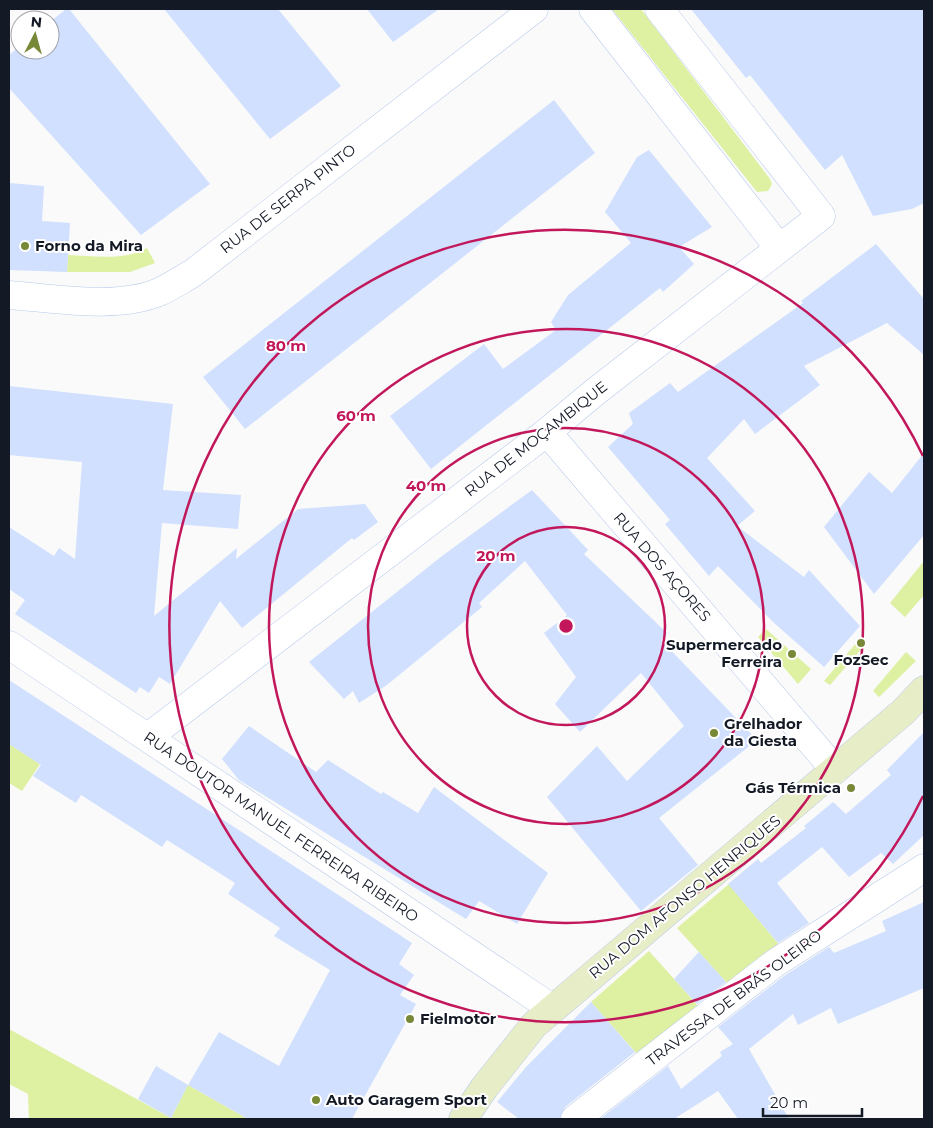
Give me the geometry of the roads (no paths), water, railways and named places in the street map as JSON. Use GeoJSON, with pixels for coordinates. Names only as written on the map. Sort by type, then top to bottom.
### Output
{"type":"FeatureCollection","features":[{"type":"Feature","properties":{"kind":"main road","name":"RUA DOM AFONSO HENRIQUES"},"geometry":{"type":"LineString","coordinates":[[463,1119],[534,1025],[903,712],[924,690]]}},
{"type":"Feature","properties":{"kind":"street","name":"RUA DE SERPA PINTO"},"geometry":{"type":"LineString","coordinates":[[9,295],[120,301],[165,289],[193,273],[534,9]]}},
{"type":"Feature","properties":{"kind":"street"},"geometry":{"type":"LineString","coordinates":[[594,9],[780,248]]}},
{"type":"Feature","properties":{"kind":"street","name":"RUA DE MOÇAMBIQUE"},"geometry":{"type":"LineString","coordinates":[[148,737],[547,432],[594,392],[821,216],[659,9]]}},
{"type":"Feature","properties":{"kind":"street","name":"RUA DOS AÇORES"},"geometry":{"type":"LineString","coordinates":[[547,432],[835,770]]}},
{"type":"Feature","properties":{"kind":"street","name":"RUA DOUTOR MANUEL FERREIRA RIBEIRO"},"geometry":{"type":"LineString","coordinates":[[9,645],[553,1009]]}},
{"type":"Feature","properties":{"kind":"street","name":"TRAVESSA DE BRÁS OLEIRO"},"geometry":{"type":"LineString","coordinates":[[575,1119],[775,963],[924,868]]}},
{"type":"Feature","properties":{"kind":"place","name":"Forno da Mira"},"geometry":{"type":"Point","coordinates":[25,246]}},
{"type":"Feature","properties":{"kind":"place","name":"FozSec"},"geometry":{"type":"Point","coordinates":[861,643]}},
{"type":"Feature","properties":{"kind":"place","name":"Supermercado Ferreira"},"geometry":{"type":"Point","coordinates":[792,654]}},
{"type":"Feature","properties":{"kind":"place","name":"Grelhador da Giesta"},"geometry":{"type":"Point","coordinates":[714,733]}},
{"type":"Feature","properties":{"kind":"place","name":"Gás Térmica"},"geometry":{"type":"Point","coordinates":[851,788]}},
{"type":"Feature","properties":{"kind":"place","name":"Fielmotor"},"geometry":{"type":"Point","coordinates":[410,1019]}},
{"type":"Feature","properties":{"kind":"place","name":"Auto Garagem Sport"},"geometry":{"type":"Point","coordinates":[316,1100]}}]}
